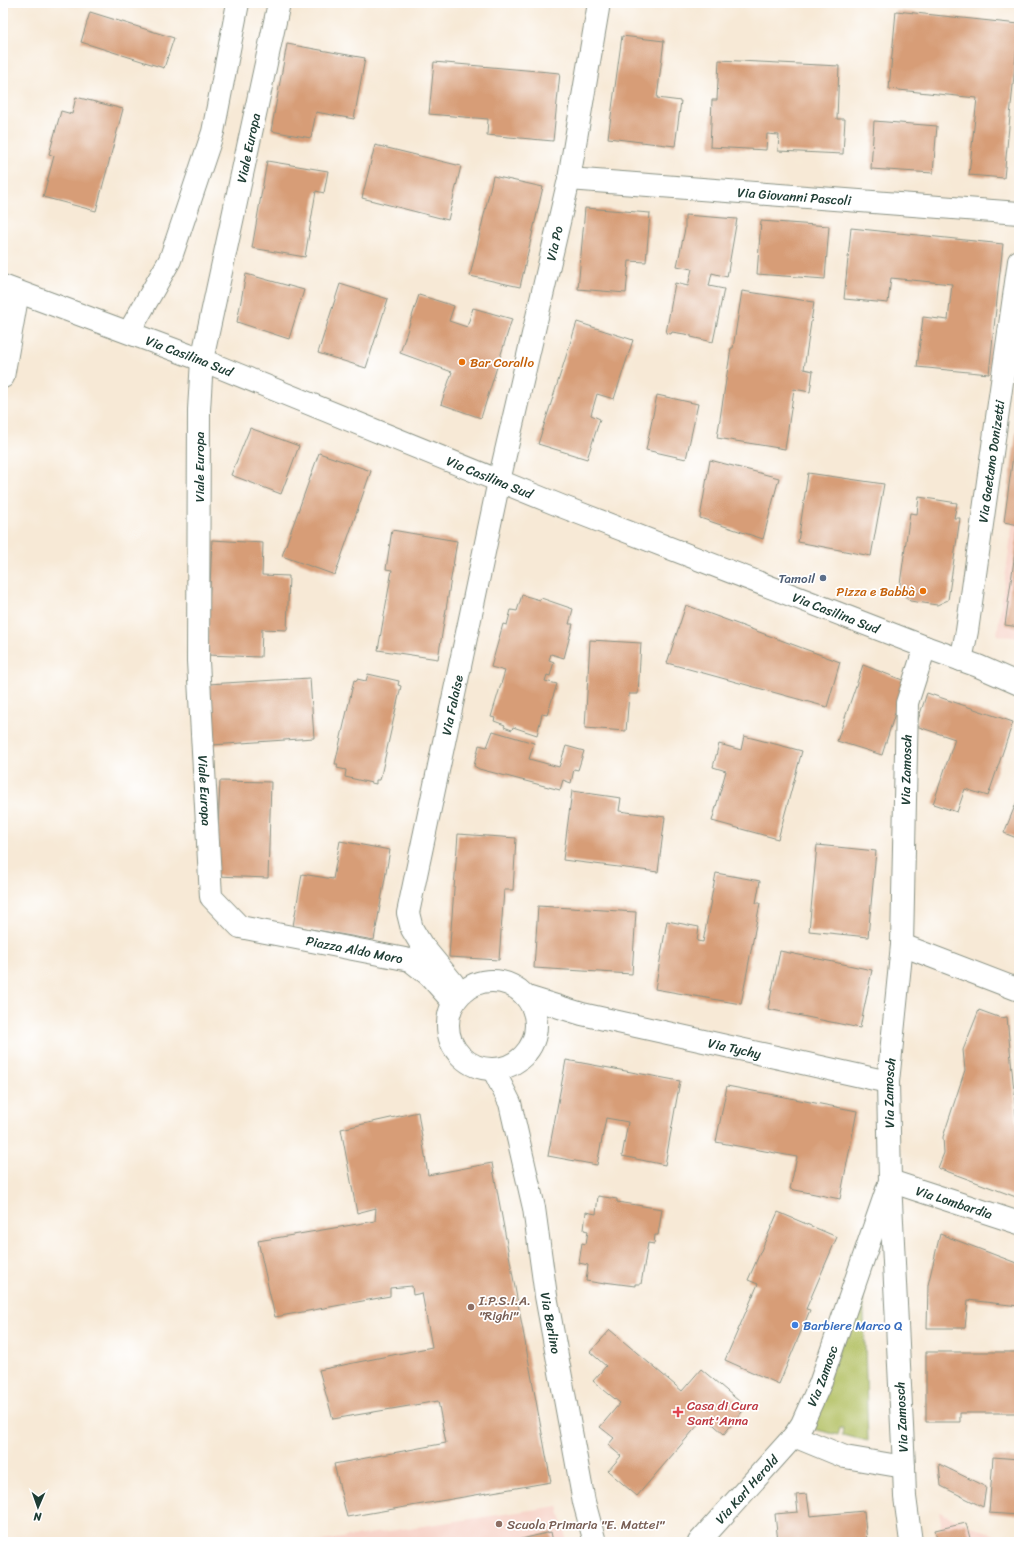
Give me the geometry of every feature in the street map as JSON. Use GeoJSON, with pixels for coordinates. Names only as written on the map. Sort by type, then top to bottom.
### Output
{"type":"FeatureCollection","features":[{"type":"Feature","properties":{"kind":"street"},"geometry":{"type":"LineString","coordinates":[[129,332],[170,260],[213,132],[238,3]]}},
{"type":"Feature","properties":{"kind":"street","name":"Viale Europa"},"geometry":{"type":"LineString","coordinates":[[240,927],[211,897],[198,661],[199,410],[202,360],[279,3]]}},
{"type":"Feature","properties":{"kind":"street","name":"Via Po"},"geometry":{"type":"LineString","coordinates":[[499,481],[569,179],[599,3]]}},
{"type":"Feature","properties":{"kind":"street","name":"Via Giovanni Pascoli"},"geometry":{"type":"LineString","coordinates":[[569,179],[1019,212]]}},
{"type":"Feature","properties":{"kind":"street","name":"Via Gaetano Donizetti"},"geometry":{"type":"LineString","coordinates":[[970,663],[967,631],[1019,261]]}},
{"type":"Feature","properties":{"kind":"street"},"geometry":{"type":"LineString","coordinates":[[3,377],[11,289]]}},
{"type":"Feature","properties":{"kind":"street","name":"Via Casilina Sud"},"geometry":{"type":"LineString","coordinates":[[11,289],[202,360],[561,506],[970,663]]}},
{"type":"Feature","properties":{"kind":"street","name":"Via Falaise"},"geometry":{"type":"LineString","coordinates":[[412,928],[408,913],[499,481]]}},
{"type":"Feature","properties":{"kind":"street","name":"Via Zamosch"},"geometry":{"type":"LineString","coordinates":[[911,1542],[905,1496],[890,1181],[888,1082],[902,945],[907,703],[925,647]]}},
{"type":"Feature","properties":{"kind":"street"},"geometry":{"type":"LineString","coordinates":[[970,663],[1019,672]]}},
{"type":"Feature","properties":{"kind":"street"},"geometry":{"type":"LineString","coordinates":[[970,663],[1019,684]]}},
{"type":"Feature","properties":{"kind":"street","name":"Piazza Aldo Moro"},"geometry":{"type":"LineString","coordinates":[[240,927],[410,960],[457,997]]}},
{"type":"Feature","properties":{"kind":"street","name":"Piazza Aldo Moro"},"geometry":{"type":"LineString","coordinates":[[412,928],[421,944],[457,997]]}},
{"type":"Feature","properties":{"kind":"street"},"geometry":{"type":"LineString","coordinates":[[902,945],[1019,990]]}},
{"type":"Feature","properties":{"kind":"street"},"geometry":{"type":"LineString","coordinates":[[495,980],[518,988],[527,997],[533,1008],[536,1019],[536,1032],[532,1044],[525,1054],[502,1067],[482,1068],[463,1059],[456,1052],[451,1042],[447,1022],[449,1012],[457,997],[471,985],[482,981],[495,980]]}},
{"type":"Feature","properties":{"kind":"street","name":"Via Tychy"},"geometry":{"type":"LineString","coordinates":[[527,997],[582,1014],[888,1082]]}},
{"type":"Feature","properties":{"kind":"street","name":"Via Tychy"},"geometry":{"type":"LineString","coordinates":[[536,1019],[558,1015],[582,1014]]}},
{"type":"Feature","properties":{"kind":"street","name":"Via Berlino"},"geometry":{"type":"LineString","coordinates":[[502,1067],[534,1208],[546,1296],[584,1502],[595,1542]]}},
{"type":"Feature","properties":{"kind":"street","name":"Via Lombardia"},"geometry":{"type":"LineString","coordinates":[[890,1181],[1019,1223]]}},
{"type":"Feature","properties":{"kind":"street","name":"Via Zamosc"},"geometry":{"type":"LineString","coordinates":[[794,1436],[802,1424],[820,1384],[890,1181]]}},
{"type":"Feature","properties":{"kind":"street"},"geometry":{"type":"LineString","coordinates":[[794,1436],[845,1457],[904,1468]]}},
{"type":"Feature","properties":{"kind":"street","name":"Via Karl Herold"},"geometry":{"type":"LineString","coordinates":[[698,1542],[794,1436]]}},
{"type":"Feature","properties":{"kind":"shaded area"},"geometry":{"type":"Polygon","coordinates":[[[1019,479],[1019,638],[997,635],[1019,479]]]}},
{"type":"Feature","properties":{"kind":"shaded area","name":"Scuola Primaria \"E. Mattei\""},"geometry":{"type":"Polygon","coordinates":[[[558,1506],[567,1542],[314,1542],[558,1506]]]}},
{"type":"Feature","properties":{"kind":"shaded area"},"geometry":{"type":"Polygon","coordinates":[[[939,1512],[1011,1542],[945,1542],[939,1512]]]}},
{"type":"Feature","properties":{"kind":"green space"},"geometry":{"type":"Polygon","coordinates":[[[863,1282],[868,1441],[842,1435],[843,1428],[840,1428],[838,1435],[813,1429],[812,1426],[863,1282]]]}},
{"type":"Feature","properties":{"kind":"building"},"geometry":{"type":"Polygon","coordinates":[[[896,11],[1019,24],[1004,178],[969,175],[977,98],[889,89],[896,11]]]}},
{"type":"Feature","properties":{"kind":"building"},"geometry":{"type":"Polygon","coordinates":[[[90,12],[174,38],[164,68],[81,42],[90,12]]]}},
{"type":"Feature","properties":{"kind":"building"},"geometry":{"type":"Polygon","coordinates":[[[622,36],[664,41],[657,98],[681,101],[675,146],[608,138],[622,36]]]}},
{"type":"Feature","properties":{"kind":"building"},"geometry":{"type":"Polygon","coordinates":[[[287,44],[365,58],[354,119],[316,112],[311,138],[271,131],[287,44]]]}},
{"type":"Feature","properties":{"kind":"building"},"geometry":{"type":"Polygon","coordinates":[[[719,60],[839,66],[837,119],[845,119],[843,154],[778,151],[779,135],[767,134],[766,150],[710,147],[712,100],[717,100],[719,60]]]}},
{"type":"Feature","properties":{"kind":"building"},"geometry":{"type":"Polygon","coordinates":[[[434,62],[560,73],[553,141],[487,135],[488,119],[429,114],[434,62]]]}},
{"type":"Feature","properties":{"kind":"building"},"geometry":{"type":"Polygon","coordinates":[[[76,97],[123,109],[96,211],[43,197],[54,156],[49,154],[61,111],[72,114],[76,97]]]}},
{"type":"Feature","properties":{"kind":"building"},"geometry":{"type":"Polygon","coordinates":[[[874,121],[937,126],[933,173],[871,169],[874,121]]]}},
{"type":"Feature","properties":{"kind":"building"},"geometry":{"type":"Polygon","coordinates":[[[375,145],[461,166],[448,220],[362,198],[375,145]]]}},
{"type":"Feature","properties":{"kind":"building"},"geometry":{"type":"Polygon","coordinates":[[[267,161],[328,171],[324,193],[316,191],[305,257],[252,248],[267,161]]]}},
{"type":"Feature","properties":{"kind":"building"},"geometry":{"type":"Polygon","coordinates":[[[493,176],[543,187],[520,287],[470,276],[493,176]]]}},
{"type":"Feature","properties":{"kind":"building"},"geometry":{"type":"Polygon","coordinates":[[[585,208],[650,213],[646,262],[629,261],[626,293],[578,289],[585,208]]]}},
{"type":"Feature","properties":{"kind":"building"},"geometry":{"type":"Polygon","coordinates":[[[685,215],[737,219],[727,277],[712,273],[709,286],[724,289],[713,342],[691,337],[691,335],[672,332],[671,334],[666,333],[675,283],[688,286],[692,269],[677,266],[685,229],[685,215]]]}},
{"type":"Feature","properties":{"kind":"building"},"geometry":{"type":"Polygon","coordinates":[[[761,221],[829,226],[825,279],[757,274],[761,221]]]}},
{"type":"Feature","properties":{"kind":"building"},"geometry":{"type":"Polygon","coordinates":[[[851,228],[1003,244],[989,374],[917,367],[923,317],[948,320],[952,284],[891,278],[888,303],[844,299],[851,228]]]}},
{"type":"Feature","properties":{"kind":"building"},"geometry":{"type":"Polygon","coordinates":[[[246,274],[304,290],[289,339],[237,322],[246,274]]]}},
{"type":"Feature","properties":{"kind":"building"},"geometry":{"type":"Polygon","coordinates":[[[340,284],[388,299],[366,368],[318,353],[340,284]]]}},
{"type":"Feature","properties":{"kind":"building"},"geometry":{"type":"Polygon","coordinates":[[[742,291],[814,302],[804,369],[813,371],[810,392],[794,389],[785,449],[717,438],[731,348],[733,348],[742,291]]]}},
{"type":"Feature","properties":{"kind":"building","name":"Bar Corallo"},"geometry":{"type":"Polygon","coordinates":[[[419,295],[454,306],[449,321],[467,327],[473,308],[512,319],[481,418],[441,404],[452,372],[400,353],[419,295]]]}},
{"type":"Feature","properties":{"kind":"building"},"geometry":{"type":"Polygon","coordinates":[[[577,322],[633,340],[614,399],[597,394],[591,415],[600,419],[587,459],[538,444],[577,322]]]}},
{"type":"Feature","properties":{"kind":"building"},"geometry":{"type":"Polygon","coordinates":[[[657,395],[698,404],[686,459],[646,450],[657,395]]]}},
{"type":"Feature","properties":{"kind":"building"},"geometry":{"type":"Polygon","coordinates":[[[1019,419],[1019,525],[1004,522],[1019,419]]]}},
{"type":"Feature","properties":{"kind":"building"},"geometry":{"type":"Polygon","coordinates":[[[250,428],[299,446],[281,494],[231,475],[250,428]]]}},
{"type":"Feature","properties":{"kind":"building"},"geometry":{"type":"Polygon","coordinates":[[[319,453],[371,471],[335,575],[282,556],[319,453]]]}},
{"type":"Feature","properties":{"kind":"building"},"geometry":{"type":"Polygon","coordinates":[[[710,460],[779,478],[763,539],[700,518],[710,460]]]}},
{"type":"Feature","properties":{"kind":"building"},"geometry":{"type":"Polygon","coordinates":[[[808,473],[884,484],[871,556],[798,542],[808,473]]]}},
{"type":"Feature","properties":{"kind":"building"},"geometry":{"type":"Polygon","coordinates":[[[919,497],[957,503],[954,518],[960,518],[948,600],[937,605],[910,601],[899,591],[910,513],[917,514],[919,497]]]}},
{"type":"Feature","properties":{"kind":"building"},"geometry":{"type":"Polygon","coordinates":[[[392,530],[457,541],[438,659],[378,650],[392,570],[386,569],[392,530]]]}},
{"type":"Feature","properties":{"kind":"building"},"geometry":{"type":"Polygon","coordinates":[[[1019,531],[1019,627],[1005,625],[1019,531]]]}},
{"type":"Feature","properties":{"kind":"building"},"geometry":{"type":"Polygon","coordinates":[[[212,540],[263,543],[262,575],[289,576],[287,630],[262,629],[261,657],[207,655],[212,540]]]}},
{"type":"Feature","properties":{"kind":"building"},"geometry":{"type":"Polygon","coordinates":[[[522,595],[540,600],[541,598],[573,609],[569,624],[573,624],[564,658],[551,654],[549,660],[554,662],[550,676],[547,675],[545,681],[557,684],[547,715],[542,714],[537,735],[513,727],[512,730],[504,727],[505,725],[494,721],[495,718],[491,717],[505,671],[491,667],[503,624],[507,625],[511,610],[517,611],[522,595]]]}},
{"type":"Feature","properties":{"kind":"building"},"geometry":{"type":"Polygon","coordinates":[[[686,605],[840,662],[827,707],[667,663],[686,605]]]}},
{"type":"Feature","properties":{"kind":"building"},"geometry":{"type":"Polygon","coordinates":[[[590,640],[641,643],[638,694],[629,694],[626,731],[585,728],[590,640]]]}},
{"type":"Feature","properties":{"kind":"building"},"geometry":{"type":"Polygon","coordinates":[[[863,665],[905,681],[882,755],[837,741],[863,665]]]}},
{"type":"Feature","properties":{"kind":"building"},"geometry":{"type":"Polygon","coordinates":[[[368,674],[399,681],[398,685],[401,686],[380,780],[376,780],[376,784],[345,777],[346,770],[337,768],[338,764],[335,764],[354,680],[357,681],[357,679],[366,681],[368,674]]]}},
{"type":"Feature","properties":{"kind":"building"},"geometry":{"type":"Polygon","coordinates":[[[310,678],[314,738],[212,745],[208,684],[310,678]]]}},
{"type":"Feature","properties":{"kind":"building"},"geometry":{"type":"Polygon","coordinates":[[[927,693],[1013,722],[988,796],[965,789],[957,812],[933,804],[955,739],[916,726],[927,693]]]}},
{"type":"Feature","properties":{"kind":"building"},"geometry":{"type":"Polygon","coordinates":[[[493,731],[534,743],[529,759],[559,767],[566,746],[584,751],[578,770],[574,769],[571,783],[563,780],[560,790],[479,769],[474,766],[479,745],[487,747],[493,731]]]}},
{"type":"Feature","properties":{"kind":"building"},"geometry":{"type":"Polygon","coordinates":[[[744,736],[802,751],[778,839],[712,821],[726,771],[713,767],[719,744],[741,750],[744,736]]]}},
{"type":"Feature","properties":{"kind":"building"},"geometry":{"type":"Polygon","coordinates":[[[220,781],[271,782],[268,878],[216,876],[220,781]]]}},
{"type":"Feature","properties":{"kind":"building"},"geometry":{"type":"Polygon","coordinates":[[[572,791],[621,798],[619,811],[665,817],[658,872],[563,860],[572,791]]]}},
{"type":"Feature","properties":{"kind":"building"},"geometry":{"type":"Polygon","coordinates":[[[1019,796],[1019,839],[1004,833],[1019,796]]]}},
{"type":"Feature","properties":{"kind":"building"},"geometry":{"type":"Polygon","coordinates":[[[458,834],[516,838],[513,890],[504,890],[499,960],[449,957],[458,834]]]}},
{"type":"Feature","properties":{"kind":"building"},"geometry":{"type":"Polygon","coordinates":[[[340,841],[390,850],[374,940],[293,926],[302,874],[333,879],[340,841]]]}},
{"type":"Feature","properties":{"kind":"building"},"geometry":{"type":"Polygon","coordinates":[[[817,845],[876,851],[868,937],[809,931],[817,845]]]}},
{"type":"Feature","properties":{"kind":"building"},"geometry":{"type":"Polygon","coordinates":[[[716,873],[760,881],[756,903],[760,903],[741,1004],[655,989],[667,921],[699,927],[697,941],[703,942],[716,873]]]}},
{"type":"Feature","properties":{"kind":"building"},"geometry":{"type":"Polygon","coordinates":[[[538,906],[636,912],[632,974],[534,968],[538,906]]]}},
{"type":"Feature","properties":{"kind":"building"},"geometry":{"type":"Polygon","coordinates":[[[780,951],[872,970],[860,1028],[768,1009],[780,951]]]}},
{"type":"Feature","properties":{"kind":"building"},"geometry":{"type":"Polygon","coordinates":[[[979,1010],[1001,1018],[1007,1017],[1019,1145],[1019,1190],[1016,1197],[938,1168],[944,1153],[943,1137],[965,1070],[963,1050],[979,1010]]]}},
{"type":"Feature","properties":{"kind":"building"},"geometry":{"type":"Polygon","coordinates":[[[566,1060],[680,1081],[665,1165],[622,1156],[628,1122],[606,1118],[597,1165],[548,1156],[566,1060]]]}},
{"type":"Feature","properties":{"kind":"building"},"geometry":{"type":"Polygon","coordinates":[[[727,1086],[857,1111],[840,1199],[790,1189],[797,1157],[716,1142],[727,1086]]]}},
{"type":"Feature","properties":{"kind":"building","name":"I.P.S.I.A. \"Righi\""},"geometry":{"type":"Polygon","coordinates":[[[418,1112],[428,1175],[492,1163],[551,1482],[347,1517],[334,1464],[446,1443],[438,1401],[333,1419],[319,1370],[432,1347],[422,1293],[413,1295],[412,1286],[390,1288],[390,1296],[275,1317],[258,1241],[375,1221],[376,1208],[357,1213],[341,1129],[418,1112]]]}},
{"type":"Feature","properties":{"kind":"building"},"geometry":{"type":"Polygon","coordinates":[[[598,1196],[617,1199],[617,1202],[662,1209],[658,1235],[655,1235],[654,1244],[648,1243],[641,1284],[635,1284],[635,1286],[586,1281],[588,1265],[579,1263],[582,1243],[586,1244],[588,1231],[584,1230],[586,1212],[596,1214],[598,1196]]]}},
{"type":"Feature","properties":{"kind":"building"},"geometry":{"type":"Polygon","coordinates":[[[778,1212],[837,1237],[806,1309],[810,1310],[779,1384],[725,1360],[758,1284],[748,1280],[778,1212]]]}},
{"type":"Feature","properties":{"kind":"building"},"geometry":{"type":"Polygon","coordinates":[[[940,1234],[1019,1264],[1019,1306],[968,1300],[965,1328],[927,1328],[928,1285],[940,1234]]]}},
{"type":"Feature","properties":{"kind":"building","name":"Casa di Cura Sant'Anna"},"geometry":{"type":"Polygon","coordinates":[[[610,1330],[682,1391],[701,1369],[746,1407],[724,1434],[705,1417],[637,1496],[608,1471],[621,1456],[608,1445],[614,1438],[600,1427],[620,1403],[593,1381],[606,1366],[590,1352],[610,1330]]]}},
{"type":"Feature","properties":{"kind":"building"},"geometry":{"type":"Polygon","coordinates":[[[926,1352],[1019,1352],[1019,1413],[960,1413],[960,1422],[926,1422],[926,1352]]]}},
{"type":"Feature","properties":{"kind":"building"},"geometry":{"type":"Polygon","coordinates":[[[993,1457],[1019,1459],[1019,1515],[989,1513],[993,1457]]]}},
{"type":"Feature","properties":{"kind":"building"},"geometry":{"type":"Polygon","coordinates":[[[939,1464],[986,1487],[983,1507],[941,1486],[939,1464]]]}},
{"type":"Feature","properties":{"kind":"building"},"geometry":{"type":"Polygon","coordinates":[[[807,1494],[810,1516],[864,1511],[867,1542],[778,1542],[775,1514],[798,1512],[796,1495],[807,1494]]]}},
{"type":"Feature","properties":{"kind":"building"},"geometry":{"type":"Polygon","coordinates":[[[966,1523],[971,1542],[938,1542],[935,1530],[966,1523]]]}},
{"type":"Feature","properties":{"kind":"building"},"geometry":{"type":"Polygon","coordinates":[[[551,1532],[553,1542],[513,1542],[513,1541],[551,1532]]]}},
{"type":"Feature","properties":{"kind":"place","name":"Bar Corallo"},"geometry":{"type":"Point","coordinates":[462,362]}},
{"type":"Feature","properties":{"kind":"place","name":"Tamoil"},"geometry":{"type":"Point","coordinates":[823,578]}},
{"type":"Feature","properties":{"kind":"place","name":"Pizza e Babbà"},"geometry":{"type":"Point","coordinates":[923,591]}},
{"type":"Feature","properties":{"kind":"place","name":"I.P.S.I.A. \"Righi\""},"geometry":{"type":"Point","coordinates":[471,1307]}},
{"type":"Feature","properties":{"kind":"place","name":"Barbiere Marco Q"},"geometry":{"type":"Point","coordinates":[795,1325]}},
{"type":"Feature","properties":{"kind":"place","name":"Casa di Cura Sant'Anna"},"geometry":{"type":"Point","coordinates":[678,1412]}},
{"type":"Feature","properties":{"kind":"place","name":"Scuola Primaria \"E. Mattei\""},"geometry":{"type":"Point","coordinates":[499,1524]}}]}
